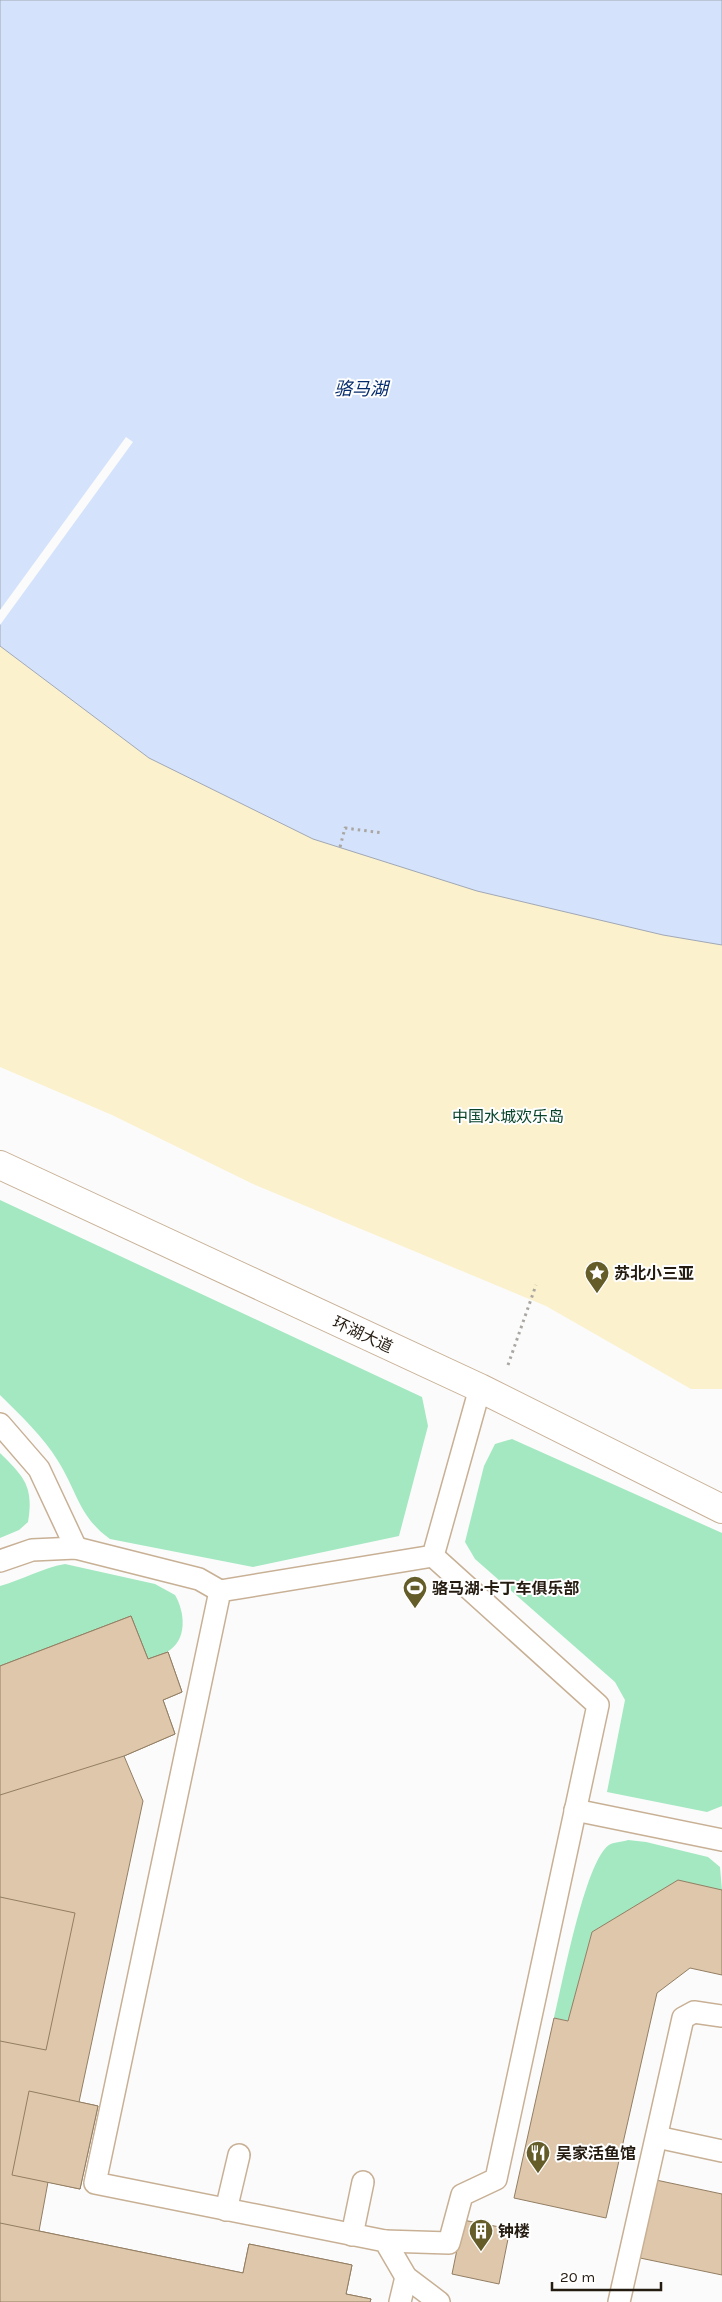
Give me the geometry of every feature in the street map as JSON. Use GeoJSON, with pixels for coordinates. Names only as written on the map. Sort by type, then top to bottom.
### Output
{"type":"FeatureCollection","features":[{"type":"Feature","properties":{"kind":"street","name":"环湖大道"},"geometry":{"type":"LineString","coordinates":[[0,1165],[488,1392],[722,1509]]}},
{"type":"Feature","properties":{"kind":"lane"},"geometry":{"type":"LineString","coordinates":[[433,1556],[488,1392]]}},
{"type":"Feature","properties":{"kind":"lane"},"geometry":{"type":"LineString","coordinates":[[0,1424],[39,1469],[76,1548]]}},
{"type":"Feature","properties":{"kind":"lane"},"geometry":{"type":"LineString","coordinates":[[0,1562],[32,1550],[76,1548],[199,1579],[220,1591],[433,1556]]}},
{"type":"Feature","properties":{"kind":"lane"},"geometry":{"type":"LineString","coordinates":[[220,1591],[95,2183],[385,2241],[449,2244],[462,2195],[496,2179],[598,1705],[433,1556]]}},
{"type":"Feature","properties":{"kind":"lane"},"geometry":{"type":"LineString","coordinates":[[575,1810],[721,1838]]}},
{"type":"Feature","properties":{"kind":"lane"},"geometry":{"type":"LineString","coordinates":[[620,2302],[684,2018],[694,2012],[722,2016]]}},
{"type":"Feature","properties":{"kind":"lane"},"geometry":{"type":"LineString","coordinates":[[657,2137],[722,2151]]}},
{"type":"Feature","properties":{"kind":"lane"},"geometry":{"type":"LineString","coordinates":[[226,2210],[239,2156]]}},
{"type":"Feature","properties":{"kind":"lane"},"geometry":{"type":"LineString","coordinates":[[352,2234],[363,2182]]}},
{"type":"Feature","properties":{"kind":"lane"},"geometry":{"type":"LineString","coordinates":[[385,2241],[406,2277],[439,2302]]}},
{"type":"Feature","properties":{"kind":"lane"},"geometry":{"type":"LineString","coordinates":[[400,2302],[406,2277]]}},
{"type":"Feature","properties":{"kind":"path"},"geometry":{"type":"LineString","coordinates":[[340,847],[345,828],[383,833]]}},
{"type":"Feature","properties":{"kind":"path"},"geometry":{"type":"LineString","coordinates":[[488,1392],[536,1285]]}},
{"type":"Feature","properties":{"kind":"green space"},"geometry":{"type":"Polygon","coordinates":[[[0,1200],[422,1397],[428,1426],[399,1536],[253,1567],[110,1539],[100,1531],[85,1513],[52,1452],[31,1426],[0,1395],[0,1200]]]}},
{"type":"Feature","properties":{"kind":"green space"},"geometry":{"type":"Polygon","coordinates":[[[512,1439],[722,1533],[722,1806],[707,1812],[607,1792],[625,1700],[615,1682],[475,1559],[465,1542],[484,1466],[495,1444],[512,1439]]]}},
{"type":"Feature","properties":{"kind":"green space"},"geometry":{"type":"Polygon","coordinates":[[[0,1453],[25,1483],[30,1499],[30,1510],[28,1522],[19,1530],[0,1538],[0,1453]]]}},
{"type":"Feature","properties":{"kind":"green space"},"geometry":{"type":"Polygon","coordinates":[[[65,1564],[155,1584],[175,1595],[181,1609],[183,1625],[179,1640],[167,1652],[148,1659],[131,1617],[0,1666],[0,1586],[48,1568],[65,1564]]]}},
{"type":"Feature","properties":{"kind":"green space"},"geometry":{"type":"Polygon","coordinates":[[[628,1840],[646,1842],[708,1857],[720,1867],[722,1890],[592,1932],[568,2021],[554,2018],[576,1925],[591,1874],[600,1856],[609,1845],[628,1840]]]}},
{"type":"Feature","properties":{"kind":"sand","name":"中国水城欢乐岛"},"geometry":{"type":"Polygon","coordinates":[[[0,646],[149,758],[313,838],[477,891],[663,935],[722,945],[722,1389],[691,1389],[546,1306],[253,1184],[112,1115],[0,1067],[0,646]]]}},
{"type":"Feature","properties":{"kind":"water","name":"骆马湖"},"geometry":{"type":"Polygon","coordinates":[[[0,0],[722,0],[722,945],[663,935],[477,891],[313,839],[149,758],[0,646],[0,0]]]}},
{"type":"Feature","properties":{"kind":"pier"},"geometry":{"type":"Polygon","coordinates":[[[126,437],[133,442],[0,625],[0,610],[126,437]]]}},
{"type":"Feature","properties":{"kind":"building"},"geometry":{"type":"Polygon","coordinates":[[[131,1616],[148,1659],[168,1652],[182,1692],[163,1700],[175,1734],[124,1756],[143,1801],[79,2102],[98,2106],[80,2189],[48,2182],[39,2231],[243,2273],[249,2244],[352,2265],[346,2294],[371,2299],[370,2302],[0,2302],[0,1666],[131,1616]]]}},
{"type":"Feature","properties":{"kind":"building"},"geometry":{"type":"Polygon","coordinates":[[[131,1616],[148,1659],[168,1652],[182,1692],[163,1700],[175,1734],[124,1756],[0,1795],[0,1666],[131,1616]]]}},
{"type":"Feature","properties":{"kind":"building"},"geometry":{"type":"Polygon","coordinates":[[[678,1880],[722,1890],[722,1975],[690,1968],[657,1993],[606,2218],[514,2198],[554,2018],[568,2021],[592,1932],[678,1880]]]}},
{"type":"Feature","properties":{"kind":"building"},"geometry":{"type":"Polygon","coordinates":[[[0,1897],[75,1913],[46,2050],[0,2041],[0,1897]]]}},
{"type":"Feature","properties":{"kind":"building"},"geometry":{"type":"Polygon","coordinates":[[[29,2091],[98,2106],[80,2189],[12,2175],[29,2091]]]}},
{"type":"Feature","properties":{"kind":"building"},"geometry":{"type":"Polygon","coordinates":[[[656,2180],[722,2194],[722,2275],[640,2258],[656,2180]]]}},
{"type":"Feature","properties":{"kind":"building","name":"钟楼"},"geometry":{"type":"Polygon","coordinates":[[[463,2220],[510,2229],[499,2284],[452,2274],[463,2220]]]}},
{"type":"Feature","properties":{"kind":"building"},"geometry":{"type":"Polygon","coordinates":[[[0,2223],[243,2273],[249,2244],[352,2265],[346,2294],[371,2299],[370,2302],[0,2302],[0,2223]]]}},
{"type":"Feature","properties":{"kind":"place","name":"苏北小三亚"},"geometry":{"type":"Point","coordinates":[597,1294]}},
{"type":"Feature","properties":{"kind":"place","name":"骆马湖·卡丁车俱乐部"},"geometry":{"type":"Point","coordinates":[415,1609]}},
{"type":"Feature","properties":{"kind":"place","name":"吴家活鱼馆"},"geometry":{"type":"Point","coordinates":[538,2174]}},
{"type":"Feature","properties":{"kind":"place","name":"钟楼"},"geometry":{"type":"Point","coordinates":[481,2252]}}]}
